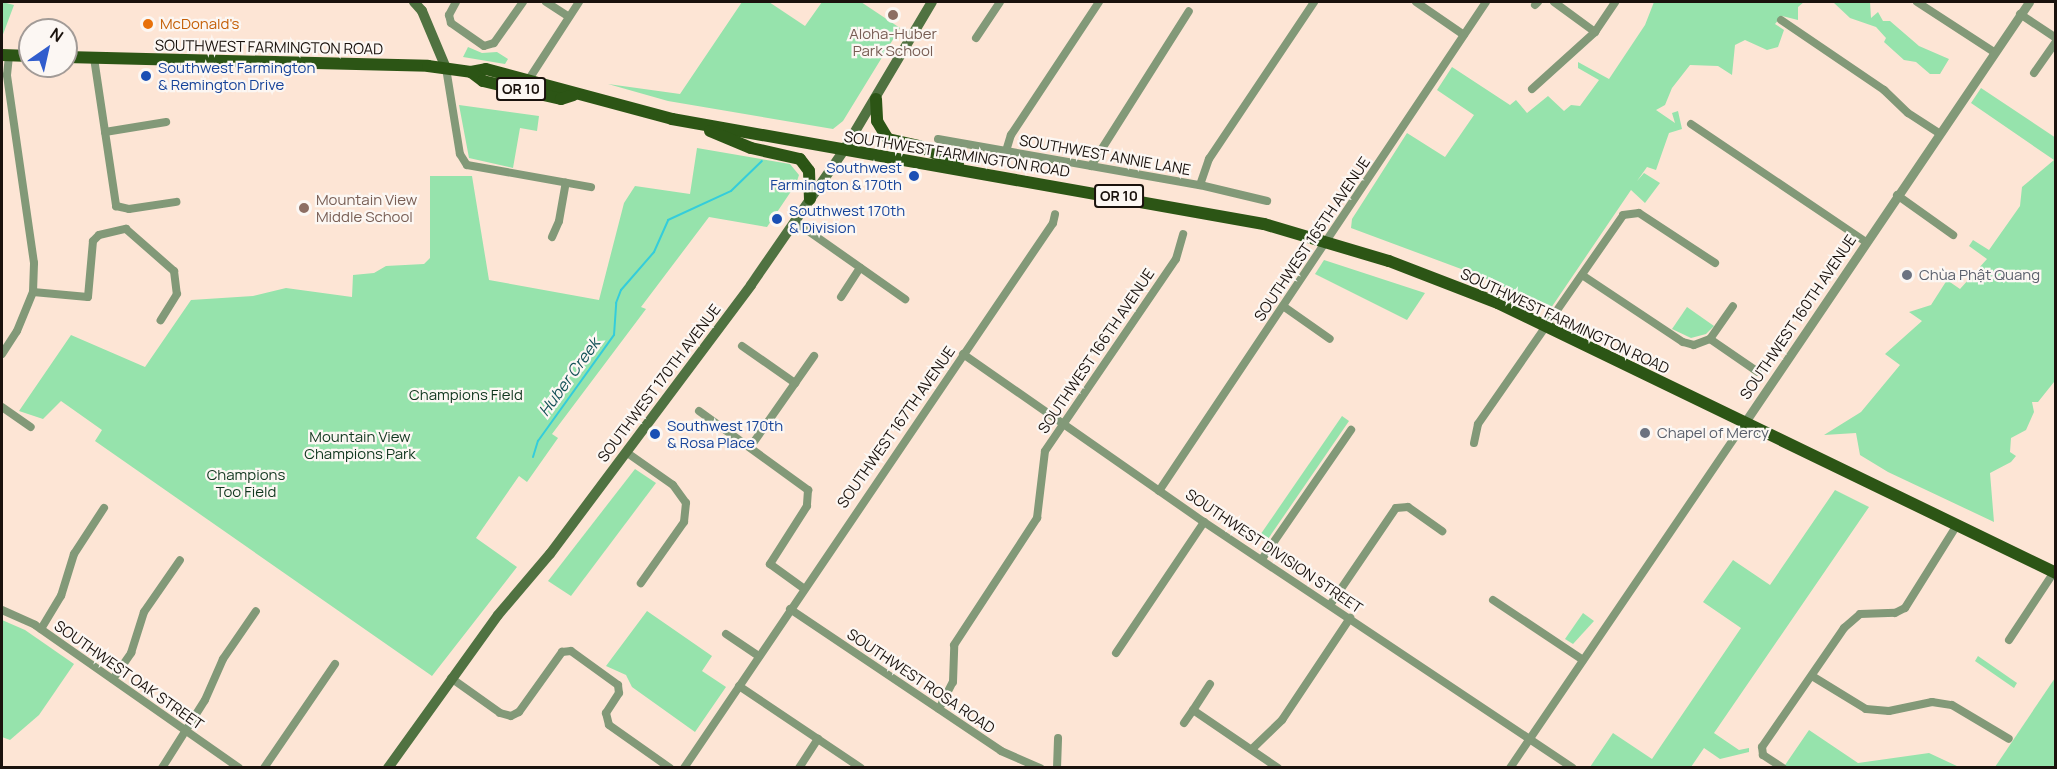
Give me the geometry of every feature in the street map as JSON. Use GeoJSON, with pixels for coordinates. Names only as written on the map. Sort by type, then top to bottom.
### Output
{"type":"FeatureCollection","features":[{"type":"Feature","properties":{"kind":"main road"},"geometry":{"type":"LineString","coordinates":[[414,2],[423,6],[446,68]]}},
{"type":"Feature","properties":{"kind":"main road","name":"SOUTHWEST 170TH AVENUE"},"geometry":{"type":"LineString","coordinates":[[388,768],[451,678],[626,452],[745,293],[844,150],[932,2]]}},
{"type":"Feature","properties":{"kind":"main road","name":"SOUTHWEST FARMINGTON ROAD"},"geometry":{"type":"LineString","coordinates":[[78,57],[446,68],[471,72],[486,69],[564,88],[573,95],[690,122],[1205,211],[1327,240],[1448,283],[1544,325],[2055,573]]}},
{"type":"Feature","properties":{"kind":"main road","name":"SOUTHWEST FARMINGTON ROAD"},"geometry":{"type":"LineString","coordinates":[[471,72],[483,81],[561,99],[573,95]]}},
{"type":"Feature","properties":{"kind":"main road"},"geometry":{"type":"LineString","coordinates":[[876,99],[877,121],[888,139],[919,146],[972,170]]}},
{"type":"Feature","properties":{"kind":"main road"},"geometry":{"type":"LineString","coordinates":[[690,122],[751,148],[800,159],[809,171],[810,199]]}},
{"type":"Feature","properties":{"kind":"street"},"geometry":{"type":"LineString","coordinates":[[456,2],[449,15],[451,24],[484,46],[494,43],[523,2]]}},
{"type":"Feature","properties":{"kind":"street"},"geometry":{"type":"LineString","coordinates":[[546,2],[569,17]]}},
{"type":"Feature","properties":{"kind":"street"},"geometry":{"type":"LineString","coordinates":[[529,79],[579,2]]}},
{"type":"Feature","properties":{"kind":"street"},"geometry":{"type":"LineString","coordinates":[[976,38],[1000,2]]}},
{"type":"Feature","properties":{"kind":"street"},"geometry":{"type":"LineString","coordinates":[[1006,151],[1011,135],[1099,2]]}},
{"type":"Feature","properties":{"kind":"street"},"geometry":{"type":"LineString","coordinates":[[1200,185],[1209,159],[1314,2]]}},
{"type":"Feature","properties":{"kind":"street"},"geometry":{"type":"LineString","coordinates":[[1416,2],[1464,34]]}},
{"type":"Feature","properties":{"kind":"street","name":"SOUTHWEST 165TH AVENUE"},"geometry":{"type":"LineString","coordinates":[[1160,491],[1486,2]]}},
{"type":"Feature","properties":{"kind":"street"},"geometry":{"type":"LineString","coordinates":[[1554,2],[1595,32]]}},
{"type":"Feature","properties":{"kind":"street"},"geometry":{"type":"LineString","coordinates":[[1532,89],[1595,32],[1615,2]]}},
{"type":"Feature","properties":{"kind":"street"},"geometry":{"type":"LineString","coordinates":[[1919,2],[1994,52]]}},
{"type":"Feature","properties":{"kind":"street","name":"SOUTHWEST 160TH AVENUE"},"geometry":{"type":"LineString","coordinates":[[1510,768],[2029,2]]}},
{"type":"Feature","properties":{"kind":"street"},"geometry":{"type":"LineString","coordinates":[[1091,166],[1189,11]]}},
{"type":"Feature","properties":{"kind":"street"},"geometry":{"type":"LineString","coordinates":[[2020,14],[2055,39],[2034,73]]}},
{"type":"Feature","properties":{"kind":"street"},"geometry":{"type":"LineString","coordinates":[[1781,20],[1884,90],[1908,113],[1939,134]]}},
{"type":"Feature","properties":{"kind":"street"},"geometry":{"type":"LineString","coordinates":[[2,354],[17,331],[33,292],[34,263],[5,55]]}},
{"type":"Feature","properties":{"kind":"street"},"geometry":{"type":"LineString","coordinates":[[94,58],[116,206],[129,209],[176,202]]}},
{"type":"Feature","properties":{"kind":"street"},"geometry":{"type":"LineString","coordinates":[[446,68],[460,154],[467,165],[591,187]]}},
{"type":"Feature","properties":{"kind":"street"},"geometry":{"type":"LineString","coordinates":[[105,132],[166,122]]}},
{"type":"Feature","properties":{"kind":"street"},"geometry":{"type":"LineString","coordinates":[[1691,124],[1866,242]]}},
{"type":"Feature","properties":{"kind":"street","name":"SOUTHWEST ANNIE LANE"},"geometry":{"type":"LineString","coordinates":[[938,139],[1200,185],[1268,201]]}},
{"type":"Feature","properties":{"kind":"street"},"geometry":{"type":"LineString","coordinates":[[552,237],[559,221],[566,183]]}},
{"type":"Feature","properties":{"kind":"street"},"geometry":{"type":"LineString","coordinates":[[1897,195],[1953,235]]}},
{"type":"Feature","properties":{"kind":"street"},"geometry":{"type":"LineString","coordinates":[[1474,443],[1478,424],[1620,217],[1630,212],[1639,213],[1715,263]]}},
{"type":"Feature","properties":{"kind":"street","name":"SOUTHWEST 167TH AVENUE"},"geometry":{"type":"LineString","coordinates":[[684,768],[803,588],[1053,223],[1055,214]]}},
{"type":"Feature","properties":{"kind":"street"},"geometry":{"type":"LineString","coordinates":[[794,221],[905,299]]}},
{"type":"Feature","properties":{"kind":"street"},"geometry":{"type":"LineString","coordinates":[[33,292],[87,297],[93,241],[99,236],[126,229],[174,271],[177,294],[161,320]]}},
{"type":"Feature","properties":{"kind":"street","name":"SOUTHWEST 166TH AVENUE"},"geometry":{"type":"LineString","coordinates":[[939,709],[952,682],[954,645],[1037,518],[1041,466],[1061,424],[1176,259],[1183,234]]}},
{"type":"Feature","properties":{"kind":"street"},"geometry":{"type":"LineString","coordinates":[[841,297],[860,268]]}},
{"type":"Feature","properties":{"kind":"street"},"geometry":{"type":"LineString","coordinates":[[1582,275],[1683,342],[1698,345],[1710,339],[1733,306]]}},
{"type":"Feature","properties":{"kind":"street"},"geometry":{"type":"LineString","coordinates":[[1283,306],[1330,339]]}},
{"type":"Feature","properties":{"kind":"street"},"geometry":{"type":"LineString","coordinates":[[1710,339],[1758,372]]}},
{"type":"Feature","properties":{"kind":"street"},"geometry":{"type":"LineString","coordinates":[[742,346],[795,383]]}},
{"type":"Feature","properties":{"kind":"street","name":"SOUTHWEST DIVISION STREET"},"geometry":{"type":"LineString","coordinates":[[963,354],[1204,522],[1573,768]]}},
{"type":"Feature","properties":{"kind":"street"},"geometry":{"type":"LineString","coordinates":[[750,446],[814,356]]}},
{"type":"Feature","properties":{"kind":"street"},"geometry":{"type":"LineString","coordinates":[[2,407],[31,428]]}},
{"type":"Feature","properties":{"kind":"street"},"geometry":{"type":"LineString","coordinates":[[699,411],[808,490],[807,506],[770,564],[803,588]]}},
{"type":"Feature","properties":{"kind":"street"},"geometry":{"type":"LineString","coordinates":[[1262,559],[1351,430]]}},
{"type":"Feature","properties":{"kind":"street"},"geometry":{"type":"LineString","coordinates":[[626,452],[673,485],[687,503],[684,522],[641,583]]}},
{"type":"Feature","properties":{"kind":"street"},"geometry":{"type":"LineString","coordinates":[[1330,604],[1399,506],[1408,507],[1442,531]]}},
{"type":"Feature","properties":{"kind":"street"},"geometry":{"type":"LineString","coordinates":[[42,629],[61,596],[74,554],[104,508]]}},
{"type":"Feature","properties":{"kind":"street"},"geometry":{"type":"LineString","coordinates":[[1116,653],[1204,522]]}},
{"type":"Feature","properties":{"kind":"street"},"geometry":{"type":"LineString","coordinates":[[1783,768],[1762,752],[1852,620],[1871,613],[1895,613],[1913,601],[1957,525]]}},
{"type":"Feature","properties":{"kind":"street"},"geometry":{"type":"LineString","coordinates":[[113,679],[131,653],[144,612],[180,560]]}},
{"type":"Feature","properties":{"kind":"street"},"geometry":{"type":"LineString","coordinates":[[2009,640],[2055,573]]}},
{"type":"Feature","properties":{"kind":"street"},"geometry":{"type":"LineString","coordinates":[[1493,600],[1584,660]]}},
{"type":"Feature","properties":{"kind":"street","name":"SOUTHWEST ROSA ROAD"},"geometry":{"type":"LineString","coordinates":[[790,609],[1001,751],[1040,768]]}},
{"type":"Feature","properties":{"kind":"street","name":"SOUTHWEST OAK STREET"},"geometry":{"type":"LineString","coordinates":[[2,610],[42,629],[239,768]]}},
{"type":"Feature","properties":{"kind":"street"},"geometry":{"type":"LineString","coordinates":[[162,768],[183,730],[205,700],[218,669],[256,611]]}},
{"type":"Feature","properties":{"kind":"street"},"geometry":{"type":"LineString","coordinates":[[1252,750],[1282,720],[1350,618]]}},
{"type":"Feature","properties":{"kind":"street"},"geometry":{"type":"LineString","coordinates":[[726,634],[759,656]]}},
{"type":"Feature","properties":{"kind":"street"},"geometry":{"type":"LineString","coordinates":[[451,678],[500,713],[516,715],[559,654],[568,649],[620,687],[606,720],[614,729],[670,768]]}},
{"type":"Feature","properties":{"kind":"street"},"geometry":{"type":"LineString","coordinates":[[264,768],[335,664]]}},
{"type":"Feature","properties":{"kind":"street"},"geometry":{"type":"LineString","coordinates":[[1812,676],[1866,709],[1889,711],[1932,702],[1952,705],[2009,739]]}},
{"type":"Feature","properties":{"kind":"street"},"geometry":{"type":"LineString","coordinates":[[1184,723],[1210,684]]}},
{"type":"Feature","properties":{"kind":"street"},"geometry":{"type":"LineString","coordinates":[[740,686],[861,768]]}},
{"type":"Feature","properties":{"kind":"street"},"geometry":{"type":"LineString","coordinates":[[1193,710],[1278,768]]}},
{"type":"Feature","properties":{"kind":"street"},"geometry":{"type":"LineString","coordinates":[[1057,768],[1058,738]]}},
{"type":"Feature","properties":{"kind":"street"},"geometry":{"type":"LineString","coordinates":[[800,768],[818,739]]}},
{"type":"Feature","properties":{"kind":"green space"},"geometry":{"type":"Polygon","coordinates":[[[2,2],[14,5],[2,37],[2,2]]]}},
{"type":"Feature","properties":{"kind":"green space"},"geometry":{"type":"Polygon","coordinates":[[[742,2],[769,2],[805,26],[822,2],[861,2],[900,28],[843,121],[833,129],[668,101],[608,84],[680,94],[742,2]]]}},
{"type":"Feature","properties":{"kind":"green space"},"geometry":{"type":"Polygon","coordinates":[[[1654,2],[1804,2],[1798,7],[1798,20],[1782,16],[1775,24],[1784,30],[1778,47],[1767,50],[1745,40],[1735,45],[1732,75],[1718,66],[1690,65],[1672,88],[1665,105],[1656,110],[1675,123],[1672,113],[1678,111],[1682,129],[1669,133],[1656,170],[1647,167],[1637,181],[1644,173],[1660,183],[1645,203],[1631,190],[1551,308],[1480,276],[1351,228],[1352,219],[1407,133],[1445,157],[1474,115],[1437,90],[1452,67],[1510,105],[1516,100],[1527,113],[1548,96],[1564,111],[1571,105],[1580,106],[1599,80],[1578,68],[1578,62],[1609,79],[1645,25],[1654,2]]]}},
{"type":"Feature","properties":{"kind":"green space"},"geometry":{"type":"Polygon","coordinates":[[[1833,2],[1870,2],[1871,18],[1878,12],[1883,21],[1890,21],[1919,46],[1949,59],[1940,74],[1930,74],[1916,62],[1904,60],[1884,42],[1886,38],[1876,27],[1850,18],[1833,2]]]}},
{"type":"Feature","properties":{"kind":"green space"},"geometry":{"type":"Polygon","coordinates":[[[468,47],[482,53],[497,52],[508,59],[505,64],[463,57],[468,47]]]}},
{"type":"Feature","properties":{"kind":"green space"},"geometry":{"type":"Polygon","coordinates":[[[1981,88],[2056,138],[2054,382],[2038,402],[2032,402],[2034,412],[2026,430],[2011,438],[2010,452],[2016,456],[2011,462],[1990,473],[1994,522],[1888,472],[1860,455],[1856,433],[1824,435],[1861,412],[1900,365],[1885,354],[1922,321],[1909,312],[1931,305],[1947,280],[1960,289],[1987,259],[1969,246],[1973,240],[1989,250],[2020,206],[2022,187],[2054,160],[1971,103],[1981,88]]]}},
{"type":"Feature","properties":{"kind":"green space"},"geometry":{"type":"Polygon","coordinates":[[[459,105],[539,116],[537,131],[520,128],[513,168],[469,158],[459,105]]]}},
{"type":"Feature","properties":{"kind":"green space","name":"Mountain View Champions Park"},"geometry":{"type":"Polygon","coordinates":[[[697,148],[790,164],[799,175],[796,184],[767,227],[709,217],[641,307],[646,309],[552,434],[558,438],[527,482],[519,476],[476,538],[517,567],[432,676],[95,441],[102,430],[61,401],[43,419],[19,411],[71,335],[145,367],[191,300],[253,296],[286,288],[352,297],[353,275],[374,273],[386,266],[424,264],[430,258],[430,176],[472,176],[489,280],[599,300],[624,203],[635,186],[690,194],[697,148]]]}},
{"type":"Feature","properties":{"kind":"green space"},"geometry":{"type":"Polygon","coordinates":[[[1324,260],[1425,293],[1407,320],[1315,274],[1324,260]]]}},
{"type":"Feature","properties":{"kind":"green space"},"geometry":{"type":"Polygon","coordinates":[[[1687,307],[1714,326],[1706,334],[1691,338],[1672,329],[1687,307]]]}},
{"type":"Feature","properties":{"kind":"green space"},"geometry":{"type":"Polygon","coordinates":[[[1342,416],[1349,421],[1268,539],[1256,541],[1342,416]]]}},
{"type":"Feature","properties":{"kind":"green space"},"geometry":{"type":"Polygon","coordinates":[[[635,469],[656,483],[571,596],[548,581],[635,469]]]}},
{"type":"Feature","properties":{"kind":"green space"},"geometry":{"type":"Polygon","coordinates":[[[1835,490],[1869,507],[1714,733],[1739,750],[1749,748],[1749,752],[1720,759],[1704,748],[1691,767],[1590,767],[1613,733],[1652,759],[1741,628],[1703,602],[1733,560],[1770,585],[1835,490]]]}},
{"type":"Feature","properties":{"kind":"green space"},"geometry":{"type":"Polygon","coordinates":[[[647,611],[712,656],[702,671],[726,687],[695,732],[632,687],[626,675],[606,666],[647,611]]]}},
{"type":"Feature","properties":{"kind":"green space"},"geometry":{"type":"Polygon","coordinates":[[[1583,613],[1594,621],[1573,644],[1565,639],[1583,613]]]}},
{"type":"Feature","properties":{"kind":"green space"},"geometry":{"type":"Polygon","coordinates":[[[2,620],[25,630],[74,664],[39,715],[10,740],[2,737],[2,620]]]}},
{"type":"Feature","properties":{"kind":"green space"},"geometry":{"type":"Polygon","coordinates":[[[1978,656],[2017,683],[2014,688],[1975,661],[1978,656]]]}},
{"type":"Feature","properties":{"kind":"green space"},"geometry":{"type":"Polygon","coordinates":[[[2055,678],[2055,767],[1995,767],[2055,678]]]}},
{"type":"Feature","properties":{"kind":"green space"},"geometry":{"type":"Polygon","coordinates":[[[1809,730],[1858,763],[1929,753],[1959,767],[1783,768],[1809,730]]]}},
{"type":"Feature","properties":{"kind":"waterway","name":"Huber Creek"},"geometry":{"type":"LineString","coordinates":[[533,457],[538,441],[614,335],[616,303],[621,290],[654,252],[668,220],[731,191],[762,161]]}},
{"type":"Feature","properties":{"kind":"place","name":"Aloha-Huber Park School"},"geometry":{"type":"Point","coordinates":[893,15]}},
{"type":"Feature","properties":{"kind":"place","name":"McDonald's"},"geometry":{"type":"Point","coordinates":[148,24]}},
{"type":"Feature","properties":{"kind":"place","name":"Southwest Farmington & Remington Drive"},"geometry":{"type":"Point","coordinates":[146,76]}},
{"type":"Feature","properties":{"kind":"place","name":"Southwest Farmington & 170th"},"geometry":{"type":"Point","coordinates":[914,176]}},
{"type":"Feature","properties":{"kind":"place","name":"Mountain View Middle School"},"geometry":{"type":"Point","coordinates":[304,208]}},
{"type":"Feature","properties":{"kind":"place","name":"Southwest 170th & Division"},"geometry":{"type":"Point","coordinates":[777,219]}},
{"type":"Feature","properties":{"kind":"place","name":"Chùa Phật Quang"},"geometry":{"type":"Point","coordinates":[1907,275]}},
{"type":"Feature","properties":{"kind":"place","name":"Chapel of Mercy"},"geometry":{"type":"Point","coordinates":[1645,433]}},
{"type":"Feature","properties":{"kind":"place","name":"Southwest 170th & Rosa Place"},"geometry":{"type":"Point","coordinates":[655,434]}},
{"type":"Feature","properties":{"kind":"park label","name":"Champions Field"},"geometry":{"type":"Point","coordinates":[466,395]}},
{"type":"Feature","properties":{"kind":"park label","name":"Champions Too Field"},"geometry":{"type":"Point","coordinates":[246,482]}}]}
